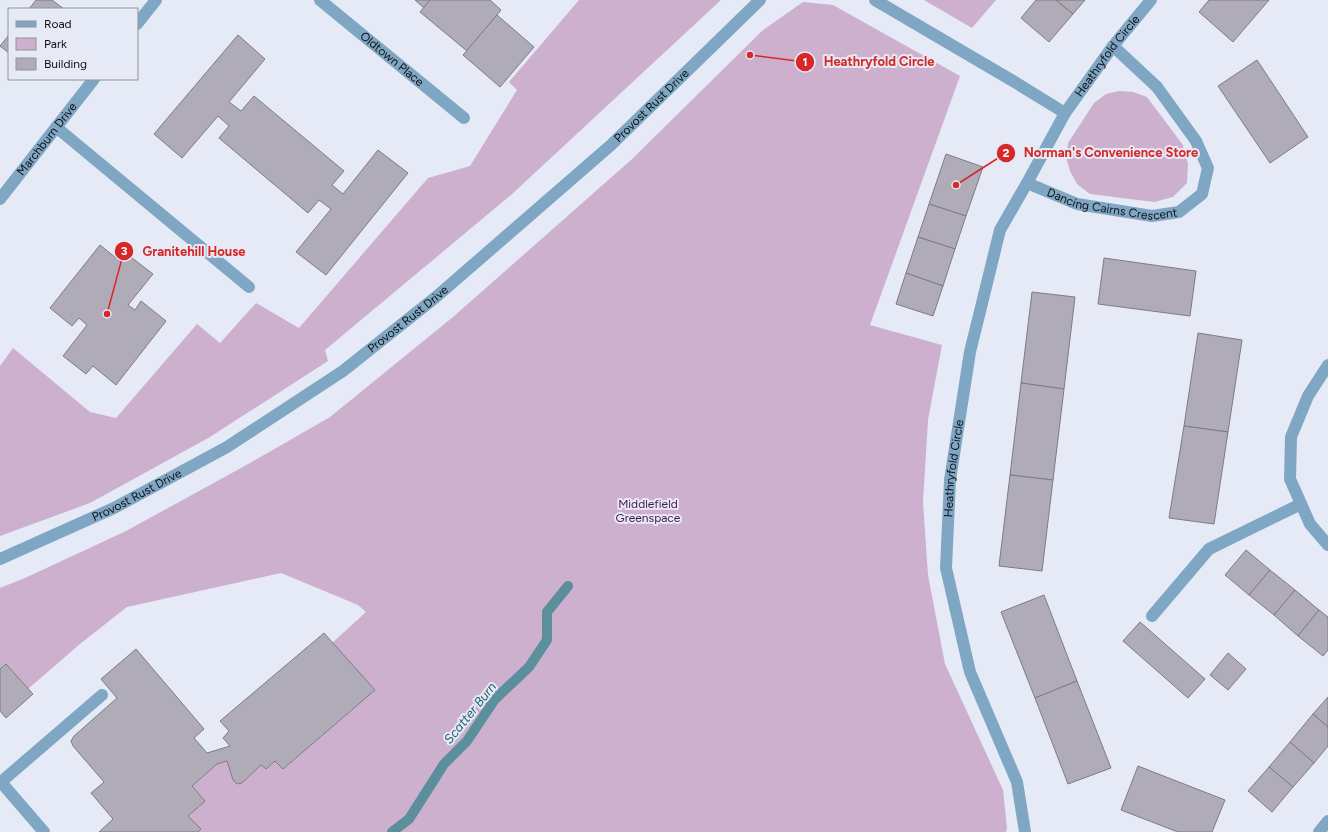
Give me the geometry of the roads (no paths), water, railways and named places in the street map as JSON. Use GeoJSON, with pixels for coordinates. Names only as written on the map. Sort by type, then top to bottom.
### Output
{"type":"FeatureCollection","features":[{"type":"Feature","properties":{"kind":"street"},"geometry":{"type":"LineString","coordinates":[[138,23],[156,0]]}},
{"type":"Feature","properties":{"kind":"street","name":"Oldtown Place"},"geometry":{"type":"LineString","coordinates":[[320,0],[464,118]]}},
{"type":"Feature","properties":{"kind":"street","name":"Provost Rust Drive"},"geometry":{"type":"LineString","coordinates":[[0,559],[114,508],[227,446],[343,371],[436,297],[611,144],[760,0]]}},
{"type":"Feature","properties":{"kind":"street"},"geometry":{"type":"LineString","coordinates":[[875,0],[1065,113]]}},
{"type":"Feature","properties":{"kind":"street","name":"Heathryfold Circle"},"geometry":{"type":"LineString","coordinates":[[1026,831],[1017,782],[970,672],[946,568],[950,480],[970,352],[1000,230],[1065,113],[1113,46],[1150,0]]}},
{"type":"Feature","properties":{"kind":"street","name":"Dancing Cairns Crescent"},"geometry":{"type":"LineString","coordinates":[[1027,183],[1077,204],[1152,216],[1179,212],[1202,194],[1208,168],[1196,141],[1157,87],[1113,46]]}},
{"type":"Feature","properties":{"kind":"street","name":"Marchburn Drive"},"geometry":{"type":"LineString","coordinates":[[0,199],[93,80]]}},
{"type":"Feature","properties":{"kind":"street"},"geometry":{"type":"LineString","coordinates":[[56,128],[249,287]]}},
{"type":"Feature","properties":{"kind":"street"},"geometry":{"type":"LineString","coordinates":[[1328,365],[1308,396],[1291,437],[1290,479],[1310,524],[1328,545]]}},
{"type":"Feature","properties":{"kind":"street"},"geometry":{"type":"LineString","coordinates":[[1152,616],[1209,549],[1301,504]]}},
{"type":"Feature","properties":{"kind":"street"},"geometry":{"type":"LineString","coordinates":[[44,832],[0,781],[102,696]]}},
{"type":"Feature","properties":{"kind":"street"},"geometry":{"type":"LineString","coordinates":[[1318,832],[1328,821]]}},
{"type":"Feature","properties":{"kind":"waterway","name":"Scatter Burn"},"geometry":{"type":"LineString","coordinates":[[392,832],[409,819],[444,764],[467,741],[495,699],[529,667],[547,640],[547,612],[568,586]]}},
{"type":"Feature","properties":{"kind":"place","name":"Heathryfold Circle"},"geometry":{"type":"Point","coordinates":[750,55]}},
{"type":"Feature","properties":{"kind":"place","name":"Norman's Convenience Store"},"geometry":{"type":"Point","coordinates":[956,185]}},
{"type":"Feature","properties":{"kind":"place","name":"Granitehill House"},"geometry":{"type":"Point","coordinates":[107,314]}},
{"type":"Feature","properties":{"kind":"park label","name":"Middlefield Greenspace"},"geometry":{"type":"Point","coordinates":[648,511]}}]}
